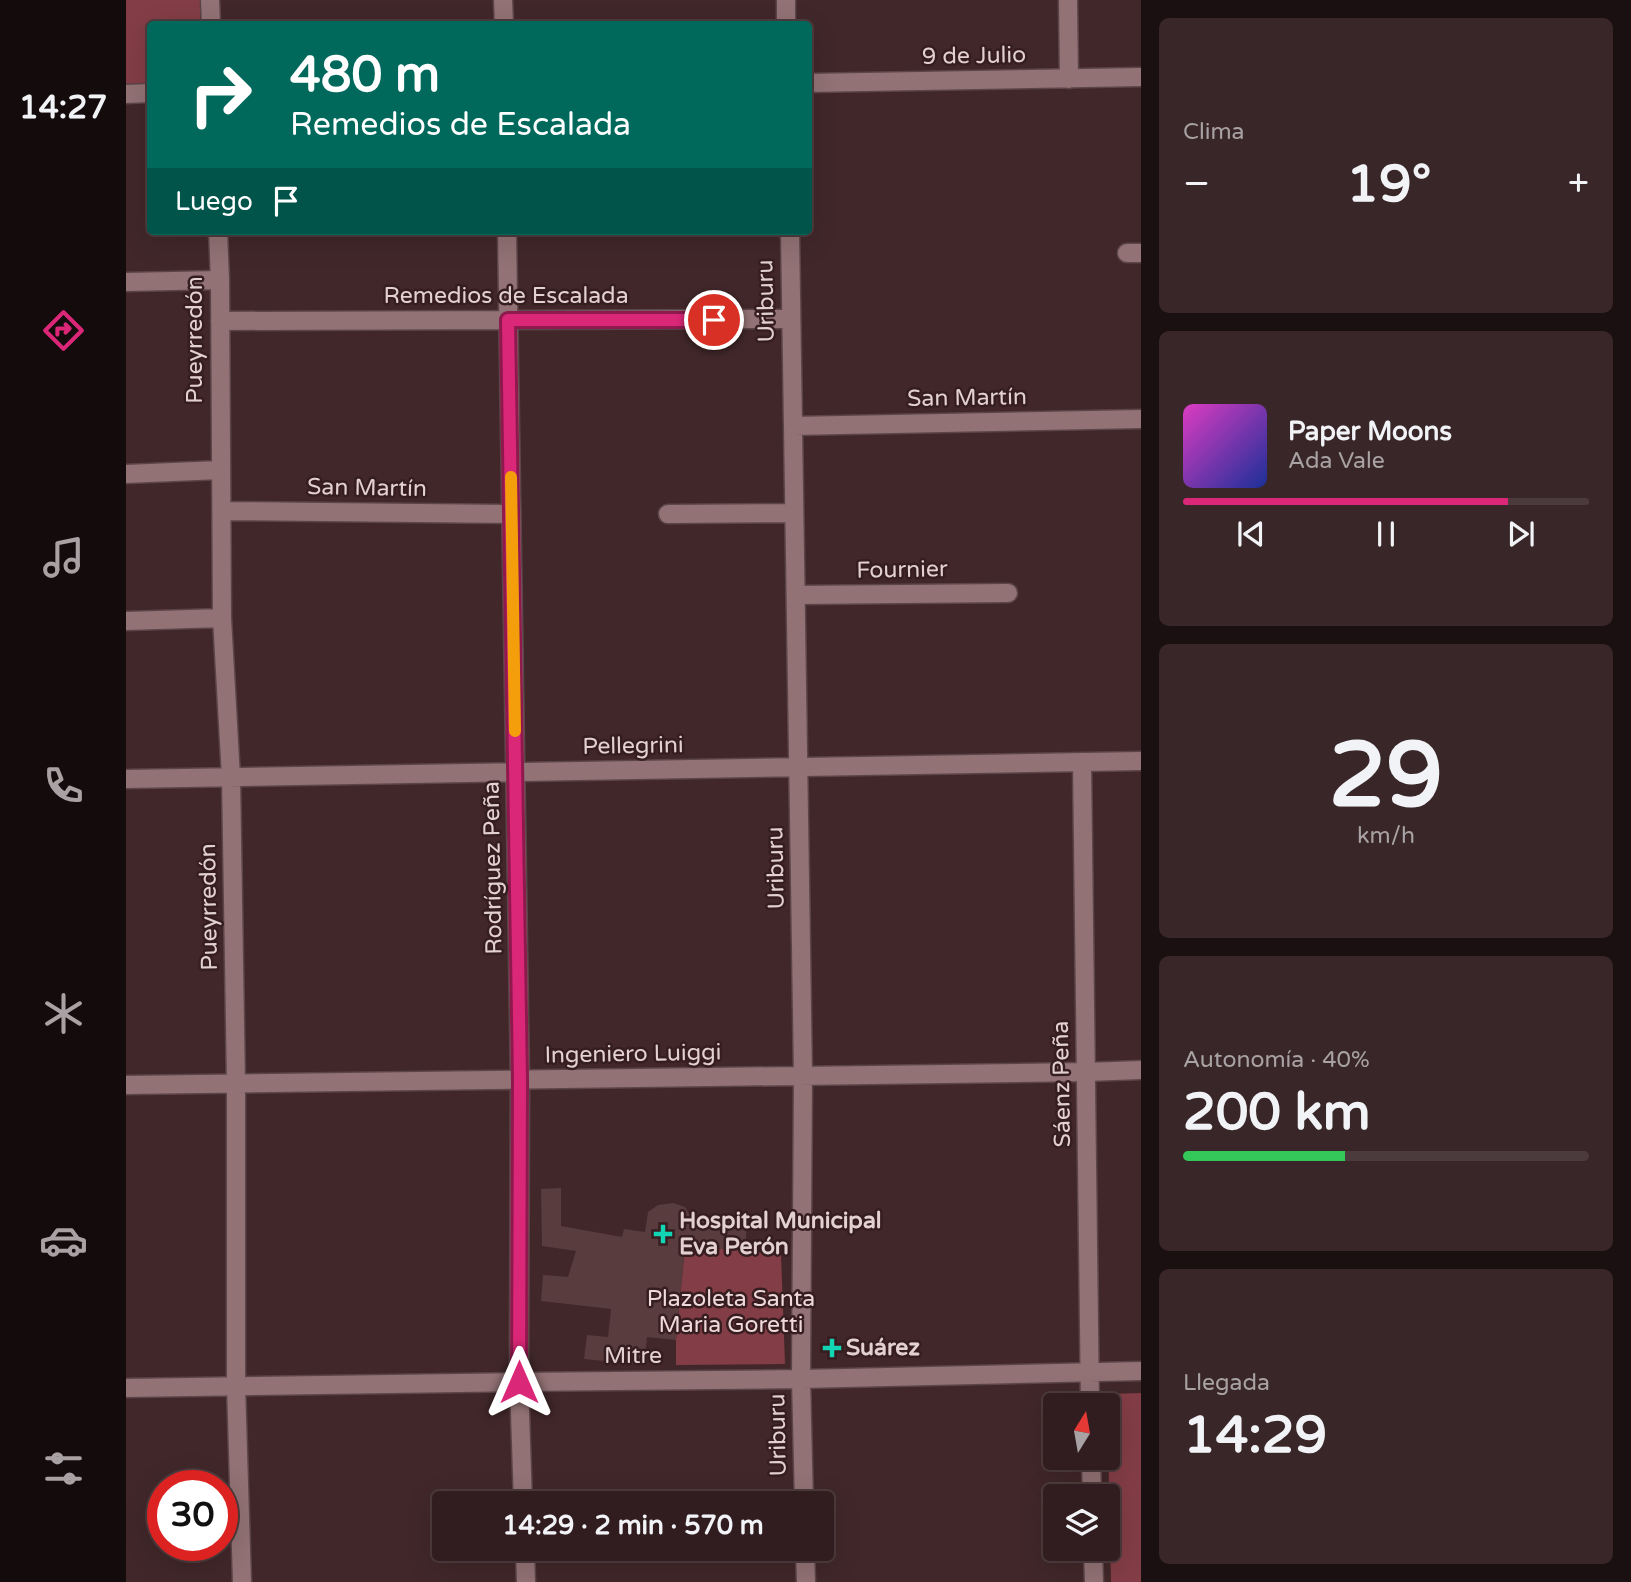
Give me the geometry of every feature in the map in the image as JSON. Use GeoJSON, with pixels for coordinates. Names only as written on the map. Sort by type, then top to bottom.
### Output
{"type":"FeatureCollection","features":[{"type":"Feature","properties":{"kind":"street"},"geometry":{"type":"LineString","coordinates":[[210,0],[211,21]]}},
{"type":"Feature","properties":{"kind":"street"},"geometry":{"type":"LineString","coordinates":[[503,0],[504,21]]}},
{"type":"Feature","properties":{"kind":"street"},"geometry":{"type":"LineString","coordinates":[[786,0],[786,21]]}},
{"type":"Feature","properties":{"kind":"street"},"geometry":{"type":"LineString","coordinates":[[1068,0],[1069,79]]}},
{"type":"Feature","properties":{"kind":"street","name":"9 de Julio"},"geometry":{"type":"LineString","coordinates":[[812,83],[1141,78]]}},
{"type":"Feature","properties":{"kind":"street"},"geometry":{"type":"LineString","coordinates":[[126,94],[147,93]]}},
{"type":"Feature","properties":{"kind":"street","name":"Pueyrredón"},"geometry":{"type":"LineString","coordinates":[[218,235],[222,618],[231,777],[236,1084],[236,1387],[242,1582]]}},
{"type":"Feature","properties":{"kind":"street","name":"Rodríguez Peña"},"geometry":{"type":"LineString","coordinates":[[507,235],[520,1080],[519,1382],[523,1491]]}},
{"type":"Feature","properties":{"kind":"street","name":"Uriburu"},"geometry":{"type":"LineString","coordinates":[[790,235],[803,1076],[801,1380],[804,1491]]}},
{"type":"Feature","properties":{"kind":"street"},"geometry":{"type":"LineString","coordinates":[[126,282],[220,280]]}},
{"type":"Feature","properties":{"kind":"street","name":"Remedios de Escalada"},"geometry":{"type":"LineString","coordinates":[[220,321],[791,319]]}},
{"type":"Feature","properties":{"kind":"street","name":"San Martín"},"geometry":{"type":"LineString","coordinates":[[793,426],[1141,419]]}},
{"type":"Feature","properties":{"kind":"street"},"geometry":{"type":"LineString","coordinates":[[126,474],[220,470]]}},
{"type":"Feature","properties":{"kind":"street","name":"San Martín"},"geometry":{"type":"LineString","coordinates":[[222,511],[511,514]]}},
{"type":"Feature","properties":{"kind":"street"},"geometry":{"type":"LineString","coordinates":[[668,514],[794,513]]}},
{"type":"Feature","properties":{"kind":"street","name":"Fournier"},"geometry":{"type":"LineString","coordinates":[[796,596],[1008,593]]}},
{"type":"Feature","properties":{"kind":"street"},"geometry":{"type":"LineString","coordinates":[[126,621],[222,618]]}},
{"type":"Feature","properties":{"kind":"street","name":"Pellegrini"},"geometry":{"type":"LineString","coordinates":[[126,779],[1141,761]]}},
{"type":"Feature","properties":{"kind":"street","name":"Sáenz Peña"},"geometry":{"type":"LineString","coordinates":[[1082,762],[1090,1393]]}},
{"type":"Feature","properties":{"kind":"street","name":"Ingeniero Luiggi"},"geometry":{"type":"LineString","coordinates":[[126,1086],[1141,1070]]}},
{"type":"Feature","properties":{"kind":"street","name":"Mitre"},"geometry":{"type":"LineString","coordinates":[[126,1388],[801,1380],[1141,1371]]}},
{"type":"Feature","properties":{"kind":"street"},"geometry":{"type":"LineString","coordinates":[[525,1561],[526,1582]]}},
{"type":"Feature","properties":{"kind":"street"},"geometry":{"type":"LineString","coordinates":[[805,1561],[806,1582]]}},
{"type":"Feature","properties":{"kind":"street"},"geometry":{"type":"LineString","coordinates":[[1093,1561],[1094,1582]]}},
{"type":"Feature","properties":{"kind":"green space"},"geometry":{"type":"Polygon","coordinates":[[[126,0],[200,0],[200,21],[147,21],[147,88],[126,89],[126,0]]]}},
{"type":"Feature","properties":{"kind":"green space","name":"Plazoleta Santa Maria Goretti"},"geometry":{"type":"Polygon","coordinates":[[[685,1246],[781,1254],[785,1364],[676,1365],[685,1246]]]}},
{"type":"Feature","properties":{"kind":"green space"},"geometry":{"type":"Polygon","coordinates":[[[1141,1393],[1141,1582],[1111,1582],[1111,1561],[1120,1561],[1120,1484],[1109,1484],[1109,1470],[1120,1470],[1120,1394],[1141,1393]]]}},
{"type":"Feature","properties":{"kind":"building"},"geometry":{"type":"Polygon","coordinates":[[[561,1188],[561,1226],[622,1237],[624,1229],[645,1232],[648,1212],[658,1205],[673,1203],[685,1207],[692,1219],[747,1223],[745,1251],[685,1246],[676,1340],[647,1337],[644,1365],[584,1359],[587,1335],[608,1337],[611,1309],[541,1301],[543,1275],[568,1277],[576,1251],[542,1246],[541,1189],[561,1188]]]}},
{"type":"Feature","properties":{"kind":"slow traffic"},"geometry":{"type":"LineString","coordinates":[[511,477],[515,731]]}},
{"type":"Feature","properties":{"kind":"place","name":"Hospital Municipal Eva Perón"},"geometry":{"type":"Point","coordinates":[663,1234]}},
{"type":"Feature","properties":{"kind":"place","name":"Suárez"},"geometry":{"type":"Point","coordinates":[832,1348]}},
{"type":"Feature","properties":{"kind":"route"},"geometry":{"type":"LineString","coordinates":[[519,1382],[520,1080],[508,320],[714,320]]}}]}
